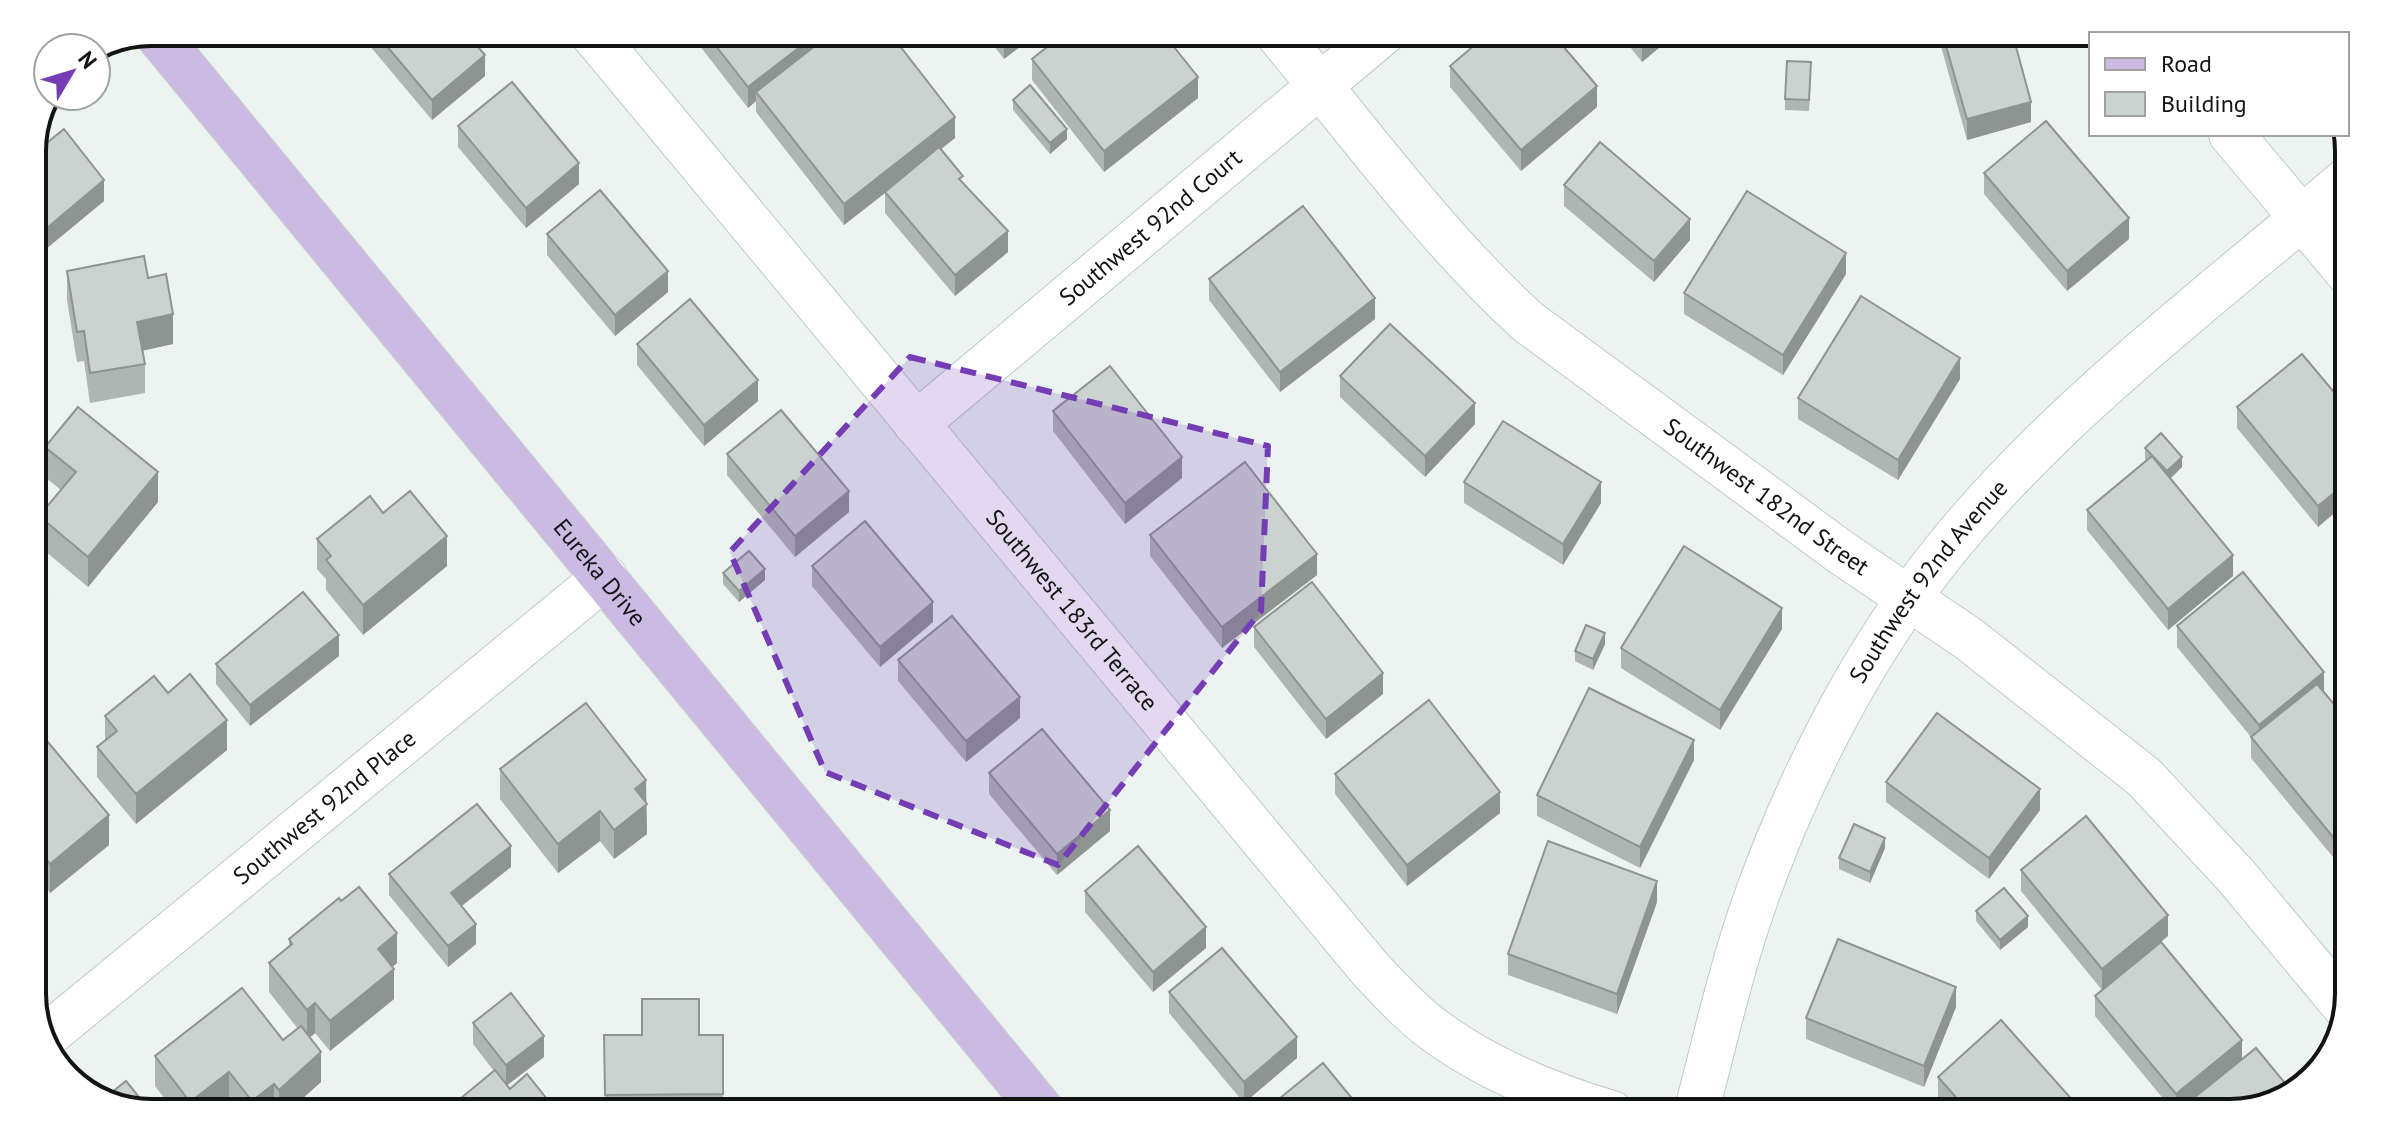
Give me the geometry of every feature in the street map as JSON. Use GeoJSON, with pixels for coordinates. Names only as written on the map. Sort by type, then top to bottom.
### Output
{"type":"FeatureCollection","features":[{"type":"Feature","properties":{"kind":"main road","name":"Eureka Drive"},"geometry":{"type":"LineString","coordinates":[[167,46],[1033,1099]]}},
{"type":"Feature","properties":{"kind":"street","name":"Southwest 183rd Terrace"},"geometry":{"type":"LineString","coordinates":[[603,46],[1306,896],[1405,1005],[1434,1030],[1468,1051],[1532,1083],[1575,1099]]}},
{"type":"Feature","properties":{"kind":"street","name":"Southwest 182nd Street"},"geometry":{"type":"LineString","coordinates":[[1288,46],[1481,277],[1528,322],[1842,553],[2026,681],[2144,777],[2236,876],[2335,995]]}},
{"type":"Feature","properties":{"kind":"street","name":"Southwest 92nd Court"},"geometry":{"type":"LineString","coordinates":[[916,424],[1367,46]]}},
{"type":"Feature","properties":{"kind":"street"},"geometry":{"type":"LineString","coordinates":[[2233,136],[2335,257]]}},
{"type":"Feature","properties":{"kind":"street","name":"Southwest 92nd Avenue"},"geometry":{"type":"LineString","coordinates":[[1700,1099],[1738,957],[1777,846],[1848,700],[1909,597],[1978,512],[2051,436],[2335,190]]}},
{"type":"Feature","properties":{"kind":"street","name":"Southwest 92nd Place"},"geometry":{"type":"LineString","coordinates":[[53,1030],[605,577]]}},
{"type":"Feature","properties":{"kind":"highlighted area"},"geometry":{"type":"Polygon","coordinates":[[[910,357],[1268,446],[1261,611],[1058,865],[825,772],[730,552],[910,357]]]}},
{"type":"Feature","properties":{"kind":"building"},"geometry":{"type":"Polygon","coordinates":[[[387,46],[477,46],[485,55],[432,100],[387,46]]]}},
{"type":"Feature","properties":{"kind":"building"},"geometry":{"type":"Polygon","coordinates":[[[716,46],[801,46],[748,87],[716,46]]]}},
{"type":"Feature","properties":{"kind":"building"},"geometry":{"type":"Polygon","coordinates":[[[815,46],[900,46],[955,117],[844,204],[756,92],[815,46]]]}},
{"type":"Feature","properties":{"kind":"building"},"geometry":{"type":"Polygon","coordinates":[[[1048,46],[1173,46],[1198,77],[1104,151],[1032,59],[1048,46]]]}},
{"type":"Feature","properties":{"kind":"building"},"geometry":{"type":"Polygon","coordinates":[[[1474,46],[1563,46],[1597,86],[1521,150],[1450,66],[1474,46]]]}},
{"type":"Feature","properties":{"kind":"building"},"geometry":{"type":"Polygon","coordinates":[[[1946,46],[2016,46],[2031,102],[1967,119],[1946,46]]]}},
{"type":"Feature","properties":{"kind":"building"},"geometry":{"type":"Polygon","coordinates":[[[1787,61],[1811,62],[1809,100],[1785,99],[1787,61]]]}},
{"type":"Feature","properties":{"kind":"building"},"geometry":{"type":"Polygon","coordinates":[[[512,82],[579,163],[526,208],[458,126],[512,82]]]}},
{"type":"Feature","properties":{"kind":"building"},"geometry":{"type":"Polygon","coordinates":[[[1030,85],[1067,129],[1050,143],[1013,100],[1030,85]]]}},
{"type":"Feature","properties":{"kind":"building"},"geometry":{"type":"Polygon","coordinates":[[[2046,121],[2129,218],[2067,271],[1984,173],[2046,121]]]}},
{"type":"Feature","properties":{"kind":"building"},"geometry":{"type":"Polygon","coordinates":[[[64,129],[104,180],[46,229],[46,144],[64,129]]]}},
{"type":"Feature","properties":{"kind":"building"},"geometry":{"type":"Polygon","coordinates":[[[1600,142],[1690,219],[1654,261],[1564,185],[1600,142]]]}},
{"type":"Feature","properties":{"kind":"building"},"geometry":{"type":"Polygon","coordinates":[[[939,147],[963,176],[959,179],[1008,231],[955,275],[885,192],[939,147]]]}},
{"type":"Feature","properties":{"kind":"building"},"geometry":{"type":"Polygon","coordinates":[[[600,190],[668,271],[615,315],[547,234],[600,190]]]}},
{"type":"Feature","properties":{"kind":"building"},"geometry":{"type":"Polygon","coordinates":[[[1747,191],[1846,253],[1783,355],[1684,293],[1747,191]]]}},
{"type":"Feature","properties":{"kind":"building"},"geometry":{"type":"Polygon","coordinates":[[[1303,206],[1375,298],[1280,372],[1209,279],[1303,206]]]}},
{"type":"Feature","properties":{"kind":"building"},"geometry":{"type":"Polygon","coordinates":[[[144,256],[148,278],[166,274],[173,314],[137,322],[145,364],[90,373],[84,331],[77,332],[67,271],[144,256]]]}},
{"type":"Feature","properties":{"kind":"building"},"geometry":{"type":"Polygon","coordinates":[[[1861,296],[1960,358],[1898,460],[1798,398],[1861,296]]]}},
{"type":"Feature","properties":{"kind":"building"},"geometry":{"type":"Polygon","coordinates":[[[690,299],[758,380],[704,425],[637,344],[690,299]]]}},
{"type":"Feature","properties":{"kind":"building"},"geometry":{"type":"Polygon","coordinates":[[[1390,324],[1475,403],[1425,456],[1340,376],[1390,324]]]}},
{"type":"Feature","properties":{"kind":"building"},"geometry":{"type":"Polygon","coordinates":[[[2302,354],[2335,393],[2335,492],[2318,506],[2237,407],[2302,354]]]}},
{"type":"Feature","properties":{"kind":"building"},"geometry":{"type":"Polygon","coordinates":[[[1110,366],[1182,457],[1125,503],[1053,411],[1110,366]]]}},
{"type":"Feature","properties":{"kind":"building"},"geometry":{"type":"Polygon","coordinates":[[[78,407],[158,472],[88,557],[46,522],[46,508],[76,472],[46,446],[78,407]]]}},
{"type":"Feature","properties":{"kind":"building"},"geometry":{"type":"Polygon","coordinates":[[[781,410],[849,491],[795,536],[727,454],[781,410]]]}},
{"type":"Feature","properties":{"kind":"building"},"geometry":{"type":"Polygon","coordinates":[[[1503,421],[1601,482],[1563,544],[1464,482],[1503,421]]]}},
{"type":"Feature","properties":{"kind":"building"},"geometry":{"type":"Polygon","coordinates":[[[2161,433],[2182,457],[2167,471],[2145,448],[2161,433]]]}},
{"type":"Feature","properties":{"kind":"building"},"geometry":{"type":"Polygon","coordinates":[[[2152,456],[2233,555],[2168,609],[2087,510],[2152,456]]]}},
{"type":"Feature","properties":{"kind":"building"},"geometry":{"type":"Polygon","coordinates":[[[1245,462],[1317,554],[1222,627],[1150,535],[1245,462]]]}},
{"type":"Feature","properties":{"kind":"building"},"geometry":{"type":"Polygon","coordinates":[[[410,491],[447,536],[363,605],[326,560],[331,556],[317,539],[370,496],[383,513],[410,491]]]}},
{"type":"Feature","properties":{"kind":"building"},"geometry":{"type":"Polygon","coordinates":[[[865,521],[933,602],[880,647],[812,566],[865,521]]]}},
{"type":"Feature","properties":{"kind":"building"},"geometry":{"type":"Polygon","coordinates":[[[1684,546],[1782,608],[1720,710],[1621,648],[1684,546]]]}},
{"type":"Feature","properties":{"kind":"building"},"geometry":{"type":"Polygon","coordinates":[[[749,551],[765,569],[739,591],[723,573],[749,551]]]}},
{"type":"Feature","properties":{"kind":"building"},"geometry":{"type":"Polygon","coordinates":[[[2243,572],[2324,672],[2259,725],[2177,626],[2243,572]]]}},
{"type":"Feature","properties":{"kind":"building"},"geometry":{"type":"Polygon","coordinates":[[[1312,582],[1383,673],[1326,719],[1254,627],[1312,582]]]}},
{"type":"Feature","properties":{"kind":"building"},"geometry":{"type":"Polygon","coordinates":[[[303,592],[339,635],[250,705],[216,664],[303,592]]]}},
{"type":"Feature","properties":{"kind":"building"},"geometry":{"type":"Polygon","coordinates":[[[952,616],[1020,697],[966,741],[898,660],[952,616]]]}},
{"type":"Feature","properties":{"kind":"building"},"geometry":{"type":"Polygon","coordinates":[[[1586,625],[1605,633],[1593,659],[1575,651],[1586,625]]]}},
{"type":"Feature","properties":{"kind":"building"},"geometry":{"type":"Polygon","coordinates":[[[190,674],[227,720],[136,794],[97,747],[117,731],[105,716],[154,676],[168,693],[190,674]]]}},
{"type":"Feature","properties":{"kind":"building"},"geometry":{"type":"Polygon","coordinates":[[[2317,684],[2335,705],[2333,837],[2251,737],[2317,684]]]}},
{"type":"Feature","properties":{"kind":"building"},"geometry":{"type":"Polygon","coordinates":[[[1589,688],[1694,740],[1640,847],[1537,795],[1589,688]]]}},
{"type":"Feature","properties":{"kind":"building"},"geometry":{"type":"Polygon","coordinates":[[[1429,700],[1500,792],[1407,865],[1335,774],[1429,700]]]}},
{"type":"Feature","properties":{"kind":"building"},"geometry":{"type":"Polygon","coordinates":[[[586,703],[646,780],[635,789],[647,804],[614,830],[600,811],[558,844],[500,769],[586,703]]]}},
{"type":"Feature","properties":{"kind":"building"},"geometry":{"type":"Polygon","coordinates":[[[1937,713],[2040,789],[1989,858],[1886,782],[1937,713]]]}},
{"type":"Feature","properties":{"kind":"building"},"geometry":{"type":"Polygon","coordinates":[[[1042,729],[1110,810],[1057,854],[989,773],[1042,729]]]}},
{"type":"Feature","properties":{"kind":"building"},"geometry":{"type":"Polygon","coordinates":[[[46,740],[109,815],[50,864],[47,860],[46,740]]]}},
{"type":"Feature","properties":{"kind":"building"},"geometry":{"type":"Polygon","coordinates":[[[477,804],[511,846],[451,893],[476,924],[448,946],[389,874],[477,804]]]}},
{"type":"Feature","properties":{"kind":"building"},"geometry":{"type":"Polygon","coordinates":[[[2086,816],[2168,915],[2102,969],[2021,870],[2086,816]]]}},
{"type":"Feature","properties":{"kind":"building"},"geometry":{"type":"Polygon","coordinates":[[[1854,824],[1885,838],[1870,872],[1839,858],[1854,824]]]}},
{"type":"Feature","properties":{"kind":"building"},"geometry":{"type":"Polygon","coordinates":[[[1548,841],[1657,881],[1617,994],[1508,954],[1548,841]]]}},
{"type":"Feature","properties":{"kind":"building"},"geometry":{"type":"Polygon","coordinates":[[[1138,846],[1206,927],[1153,972],[1085,891],[1138,846]]]}},
{"type":"Feature","properties":{"kind":"building"},"geometry":{"type":"Polygon","coordinates":[[[359,887],[397,933],[378,949],[394,969],[330,1021],[315,1003],[307,1010],[269,963],[292,944],[289,939],[339,898],[341,901],[359,887]]]}},
{"type":"Feature","properties":{"kind":"building"},"geometry":{"type":"Polygon","coordinates":[[[2004,888],[2028,916],[2000,940],[1976,911],[2004,888]]]}},
{"type":"Feature","properties":{"kind":"building"},"geometry":{"type":"Polygon","coordinates":[[[1838,939],[1956,987],[1924,1066],[1806,1018],[1838,939]]]}},
{"type":"Feature","properties":{"kind":"building"},"geometry":{"type":"Polygon","coordinates":[[[2161,942],[2242,1040],[2176,1094],[2095,996],[2161,942]]]}},
{"type":"Feature","properties":{"kind":"building"},"geometry":{"type":"Polygon","coordinates":[[[1222,948],[1297,1037],[1244,1082],[1169,992],[1222,948]]]}},
{"type":"Feature","properties":{"kind":"building"},"geometry":{"type":"Polygon","coordinates":[[[242,988],[283,1040],[301,1026],[321,1052],[279,1090],[274,1084],[255,1099],[250,1099],[229,1072],[194,1099],[188,1099],[155,1056],[242,988]]]}},
{"type":"Feature","properties":{"kind":"building"},"geometry":{"type":"Polygon","coordinates":[[[511,993],[544,1036],[506,1065],[473,1023],[511,993]]]}},
{"type":"Feature","properties":{"kind":"building"},"geometry":{"type":"Polygon","coordinates":[[[642,999],[699,999],[699,1035],[723,1035],[723,1094],[605,1095],[604,1035],[642,1035],[642,999]]]}},
{"type":"Feature","properties":{"kind":"building"},"geometry":{"type":"Polygon","coordinates":[[[2001,1020],[2072,1099],[1958,1099],[1938,1077],[2001,1020]]]}},
{"type":"Feature","properties":{"kind":"building"},"geometry":{"type":"Polygon","coordinates":[[[2256,1048],[2285,1083],[2270,1091],[2243,1098],[2192,1099],[2256,1048]]]}},
{"type":"Feature","properties":{"kind":"building"},"geometry":{"type":"Polygon","coordinates":[[[1323,1063],[1353,1099],[1279,1099],[1323,1063]]]}},
{"type":"Feature","properties":{"kind":"building"},"geometry":{"type":"Polygon","coordinates":[[[495,1070],[510,1089],[527,1074],[547,1099],[460,1099],[495,1070]]]}},
{"type":"Feature","properties":{"kind":"building"},"geometry":{"type":"Polygon","coordinates":[[[126,1081],[140,1098],[124,1095],[113,1091],[126,1081]]]}}]}
